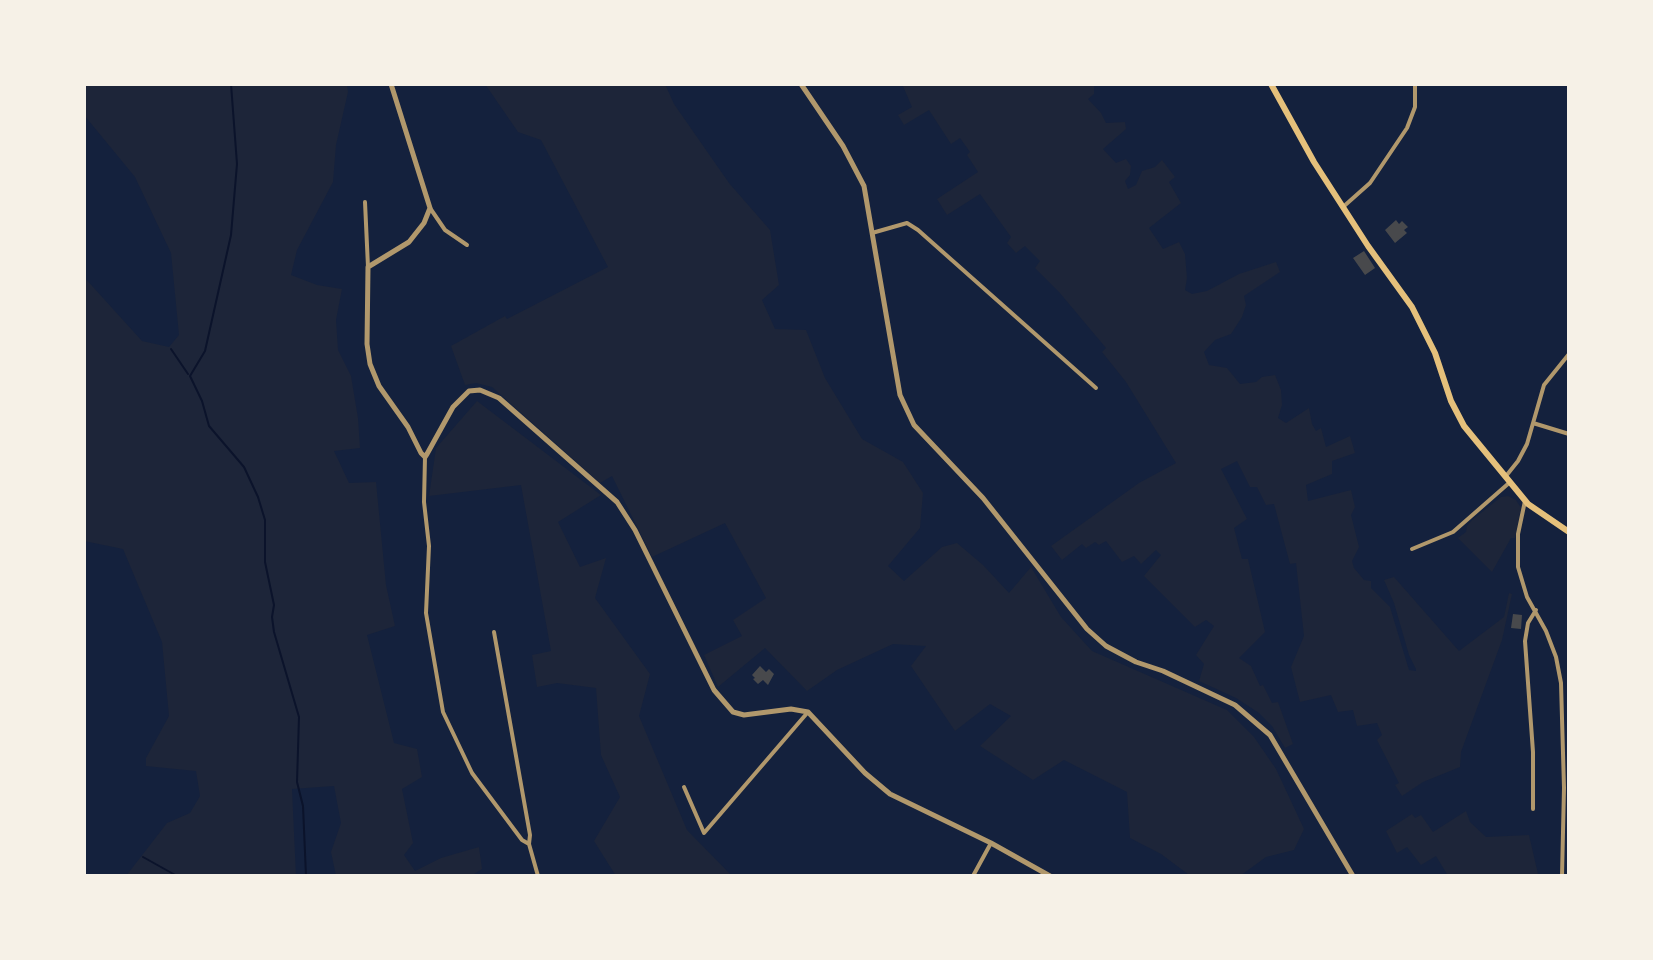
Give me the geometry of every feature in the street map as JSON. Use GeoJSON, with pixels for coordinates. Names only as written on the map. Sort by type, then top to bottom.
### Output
{"type":"FeatureCollection","features":[{"type":"Feature","properties":{"kind":"main road"},"geometry":{"type":"LineString","coordinates":[[1271,84],[1310,155],[1412,307],[1435,353],[1451,401],[1464,426],[1525,501],[1569,532]]}},
{"type":"Feature","properties":{"kind":"street"},"geometry":{"type":"LineString","coordinates":[[391,84],[430,208],[445,230],[467,245]]}},
{"type":"Feature","properties":{"kind":"street"},"geometry":{"type":"LineString","coordinates":[[801,84],[858,171],[864,186],[900,395],[914,425],[983,498],[1065,603],[1106,646],[1235,705],[1270,735],[1353,876]]}},
{"type":"Feature","properties":{"kind":"street"},"geometry":{"type":"LineString","coordinates":[[1343,207],[1370,183],[1407,128],[1415,107],[1415,84]]}},
{"type":"Feature","properties":{"kind":"street"},"geometry":{"type":"LineString","coordinates":[[365,202],[368,267],[366,315],[370,364],[379,386],[425,457]]}},
{"type":"Feature","properties":{"kind":"street"},"geometry":{"type":"LineString","coordinates":[[368,267],[409,242],[424,223],[430,208]]}},
{"type":"Feature","properties":{"kind":"street"},"geometry":{"type":"LineString","coordinates":[[870,233],[907,223],[918,230],[1096,388]]}},
{"type":"Feature","properties":{"kind":"street"},"geometry":{"type":"LineString","coordinates":[[1412,549],[1453,532],[1507,480],[1523,453],[1544,385],[1569,354]]}},
{"type":"Feature","properties":{"kind":"street"},"geometry":{"type":"LineString","coordinates":[[529,844],[522,840],[472,773],[443,712],[426,613],[429,546],[424,502],[425,457],[453,407],[469,391],[480,390],[499,398],[617,502],[635,530],[714,690],[733,712],[744,715],[791,709],[808,712],[865,773],[890,794],[991,843],[1050,876]]}},
{"type":"Feature","properties":{"kind":"street"},"geometry":{"type":"LineString","coordinates":[[1533,423],[1569,434]]}},
{"type":"Feature","properties":{"kind":"street"},"geometry":{"type":"LineString","coordinates":[[1525,501],[1517,558],[1527,597],[1536,610],[1556,657],[1561,683],[1564,788],[1562,876]]}},
{"type":"Feature","properties":{"kind":"street"},"geometry":{"type":"LineString","coordinates":[[1533,809],[1533,752],[1525,641],[1528,623],[1536,610]]}},
{"type":"Feature","properties":{"kind":"street"},"geometry":{"type":"LineString","coordinates":[[494,632],[530,835],[529,844],[538,876]]}},
{"type":"Feature","properties":{"kind":"street"},"geometry":{"type":"LineString","coordinates":[[684,787],[704,833],[808,712]]}},
{"type":"Feature","properties":{"kind":"street"},"geometry":{"type":"LineString","coordinates":[[973,876],[991,843]]}},
{"type":"Feature","properties":{"kind":"shaded area"},"geometry":{"type":"Polygon","coordinates":[[[84,84],[347,84],[333,182],[297,250],[291,275],[317,285],[342,289],[336,320],[338,350],[351,376],[360,448],[334,451],[349,483],[376,482],[386,585],[395,626],[367,635],[394,743],[417,749],[422,777],[402,789],[413,843],[404,855],[415,871],[441,858],[479,847],[482,869],[471,876],[336,876],[331,852],[341,823],[334,786],[292,789],[296,876],[126,876],[167,823],[190,813],[200,796],[196,771],[146,766],[146,758],[169,716],[162,642],[123,549],[84,541],[84,277],[142,341],[169,347],[179,335],[171,253],[135,177],[84,115],[84,84]]]}},
{"type":"Feature","properties":{"kind":"shaded area"},"geometry":{"type":"Polygon","coordinates":[[[485,84],[665,84],[674,104],[729,183],[770,230],[779,285],[762,300],[775,329],[806,330],[825,378],[862,439],[903,462],[923,493],[920,528],[888,566],[904,581],[942,547],[957,543],[1009,593],[1031,567],[1061,617],[1092,651],[1227,710],[1254,737],[1276,769],[1304,829],[1294,850],[1266,857],[1240,876],[1189,875],[1161,854],[1130,838],[1127,792],[1064,760],[1033,780],[980,746],[1011,716],[990,704],[955,731],[911,666],[926,646],[893,644],[837,670],[807,691],[765,648],[718,687],[704,655],[742,636],[733,620],[766,598],[725,523],[652,557],[612,476],[600,483],[492,387],[476,383],[465,385],[451,346],[505,316],[507,319],[608,267],[541,140],[518,132],[485,84]]]}},
{"type":"Feature","properties":{"kind":"shaded area"},"geometry":{"type":"Polygon","coordinates":[[[902,84],[1094,84],[1094,94],[1088,99],[1106,123],[1125,122],[1126,129],[1103,149],[1116,163],[1126,159],[1131,166],[1130,175],[1125,181],[1128,189],[1136,185],[1142,171],[1155,167],[1162,160],[1175,177],[1169,182],[1181,203],[1149,228],[1163,249],[1179,242],[1185,254],[1185,290],[1192,294],[1207,291],[1239,274],[1276,262],[1280,272],[1244,296],[1246,305],[1242,317],[1231,334],[1215,340],[1204,352],[1209,365],[1227,368],[1240,384],[1275,375],[1281,390],[1282,405],[1278,418],[1286,423],[1309,408],[1312,424],[1316,431],[1321,428],[1326,447],[1350,436],[1355,453],[1332,461],[1332,474],[1306,485],[1308,501],[1351,490],[1355,507],[1351,515],[1359,547],[1352,561],[1354,568],[1364,580],[1371,581],[1371,588],[1390,607],[1409,670],[1416,669],[1384,580],[1394,577],[1459,651],[1504,617],[1509,593],[1512,594],[1502,640],[1461,752],[1460,767],[1423,782],[1402,796],[1395,785],[1399,783],[1377,740],[1382,735],[1377,723],[1357,726],[1353,710],[1338,712],[1331,695],[1300,702],[1291,667],[1304,636],[1296,563],[1290,564],[1274,504],[1266,505],[1257,487],[1250,487],[1237,461],[1221,469],[1247,519],[1234,528],[1242,559],[1248,559],[1265,632],[1239,658],[1251,666],[1272,703],[1278,702],[1293,744],[1285,748],[1272,726],[1259,713],[1236,698],[1199,681],[1204,664],[1196,655],[1214,626],[1206,620],[1195,627],[1144,576],[1161,555],[1156,550],[1141,564],[1134,556],[1122,562],[1106,541],[1099,545],[1095,542],[1086,548],[1082,544],[1062,560],[1051,546],[1139,483],[1176,463],[1126,382],[1102,352],[1106,348],[1035,268],[1040,261],[1025,246],[1016,253],[1007,243],[1011,237],[980,194],[947,215],[937,199],[978,172],[960,138],[951,144],[929,110],[904,125],[898,115],[912,107],[902,84]]]}},
{"type":"Feature","properties":{"kind":"shaded area"},"geometry":{"type":"Polygon","coordinates":[[[477,401],[601,495],[558,522],[580,567],[606,558],[595,598],[650,674],[639,716],[687,830],[732,876],[616,876],[594,841],[620,797],[601,755],[596,688],[557,683],[537,687],[532,655],[551,651],[521,485],[429,496],[436,448],[477,401]]]}},
{"type":"Feature","properties":{"kind":"shaded area"},"geometry":{"type":"Polygon","coordinates":[[[1501,497],[1516,500],[1521,508],[1515,538],[1511,538],[1492,572],[1458,538],[1466,532],[1472,520],[1501,497]]]}},
{"type":"Feature","properties":{"kind":"shaded area"},"geometry":{"type":"Polygon","coordinates":[[[1466,811],[1470,822],[1486,837],[1529,835],[1538,874],[1448,876],[1436,856],[1421,865],[1407,847],[1397,853],[1386,831],[1412,814],[1415,818],[1421,815],[1433,832],[1466,811]]]}},
{"type":"Feature","properties":{"kind":"building"},"geometry":{"type":"Polygon","coordinates":[[[1396,220],[1408,227],[1404,230],[1407,233],[1395,243],[1385,230],[1396,220]]]}},
{"type":"Feature","properties":{"kind":"building"},"geometry":{"type":"Polygon","coordinates":[[[1364,251],[1375,268],[1365,275],[1353,258],[1364,251]]]}},
{"type":"Feature","properties":{"kind":"building"},"geometry":{"type":"Polygon","coordinates":[[[1513,614],[1522,615],[1521,629],[1511,628],[1513,614]]]}},
{"type":"Feature","properties":{"kind":"building"},"geometry":{"type":"Polygon","coordinates":[[[760,666],[774,674],[768,685],[763,680],[758,684],[753,679],[752,675],[760,666]]]}},
{"type":"Feature","properties":{"kind":"waterway"},"geometry":{"type":"LineString","coordinates":[[231,84],[237,164],[231,235],[205,351],[190,376],[209,426],[244,467],[265,520],[265,562],[274,605],[274,632],[299,717],[297,782],[303,806],[306,876]]}},
{"type":"Feature","properties":{"kind":"waterway"},"geometry":{"type":"LineString","coordinates":[[171,349],[188,374]]}},
{"type":"Feature","properties":{"kind":"waterway"},"geometry":{"type":"LineString","coordinates":[[143,857],[177,876]]}}]}
